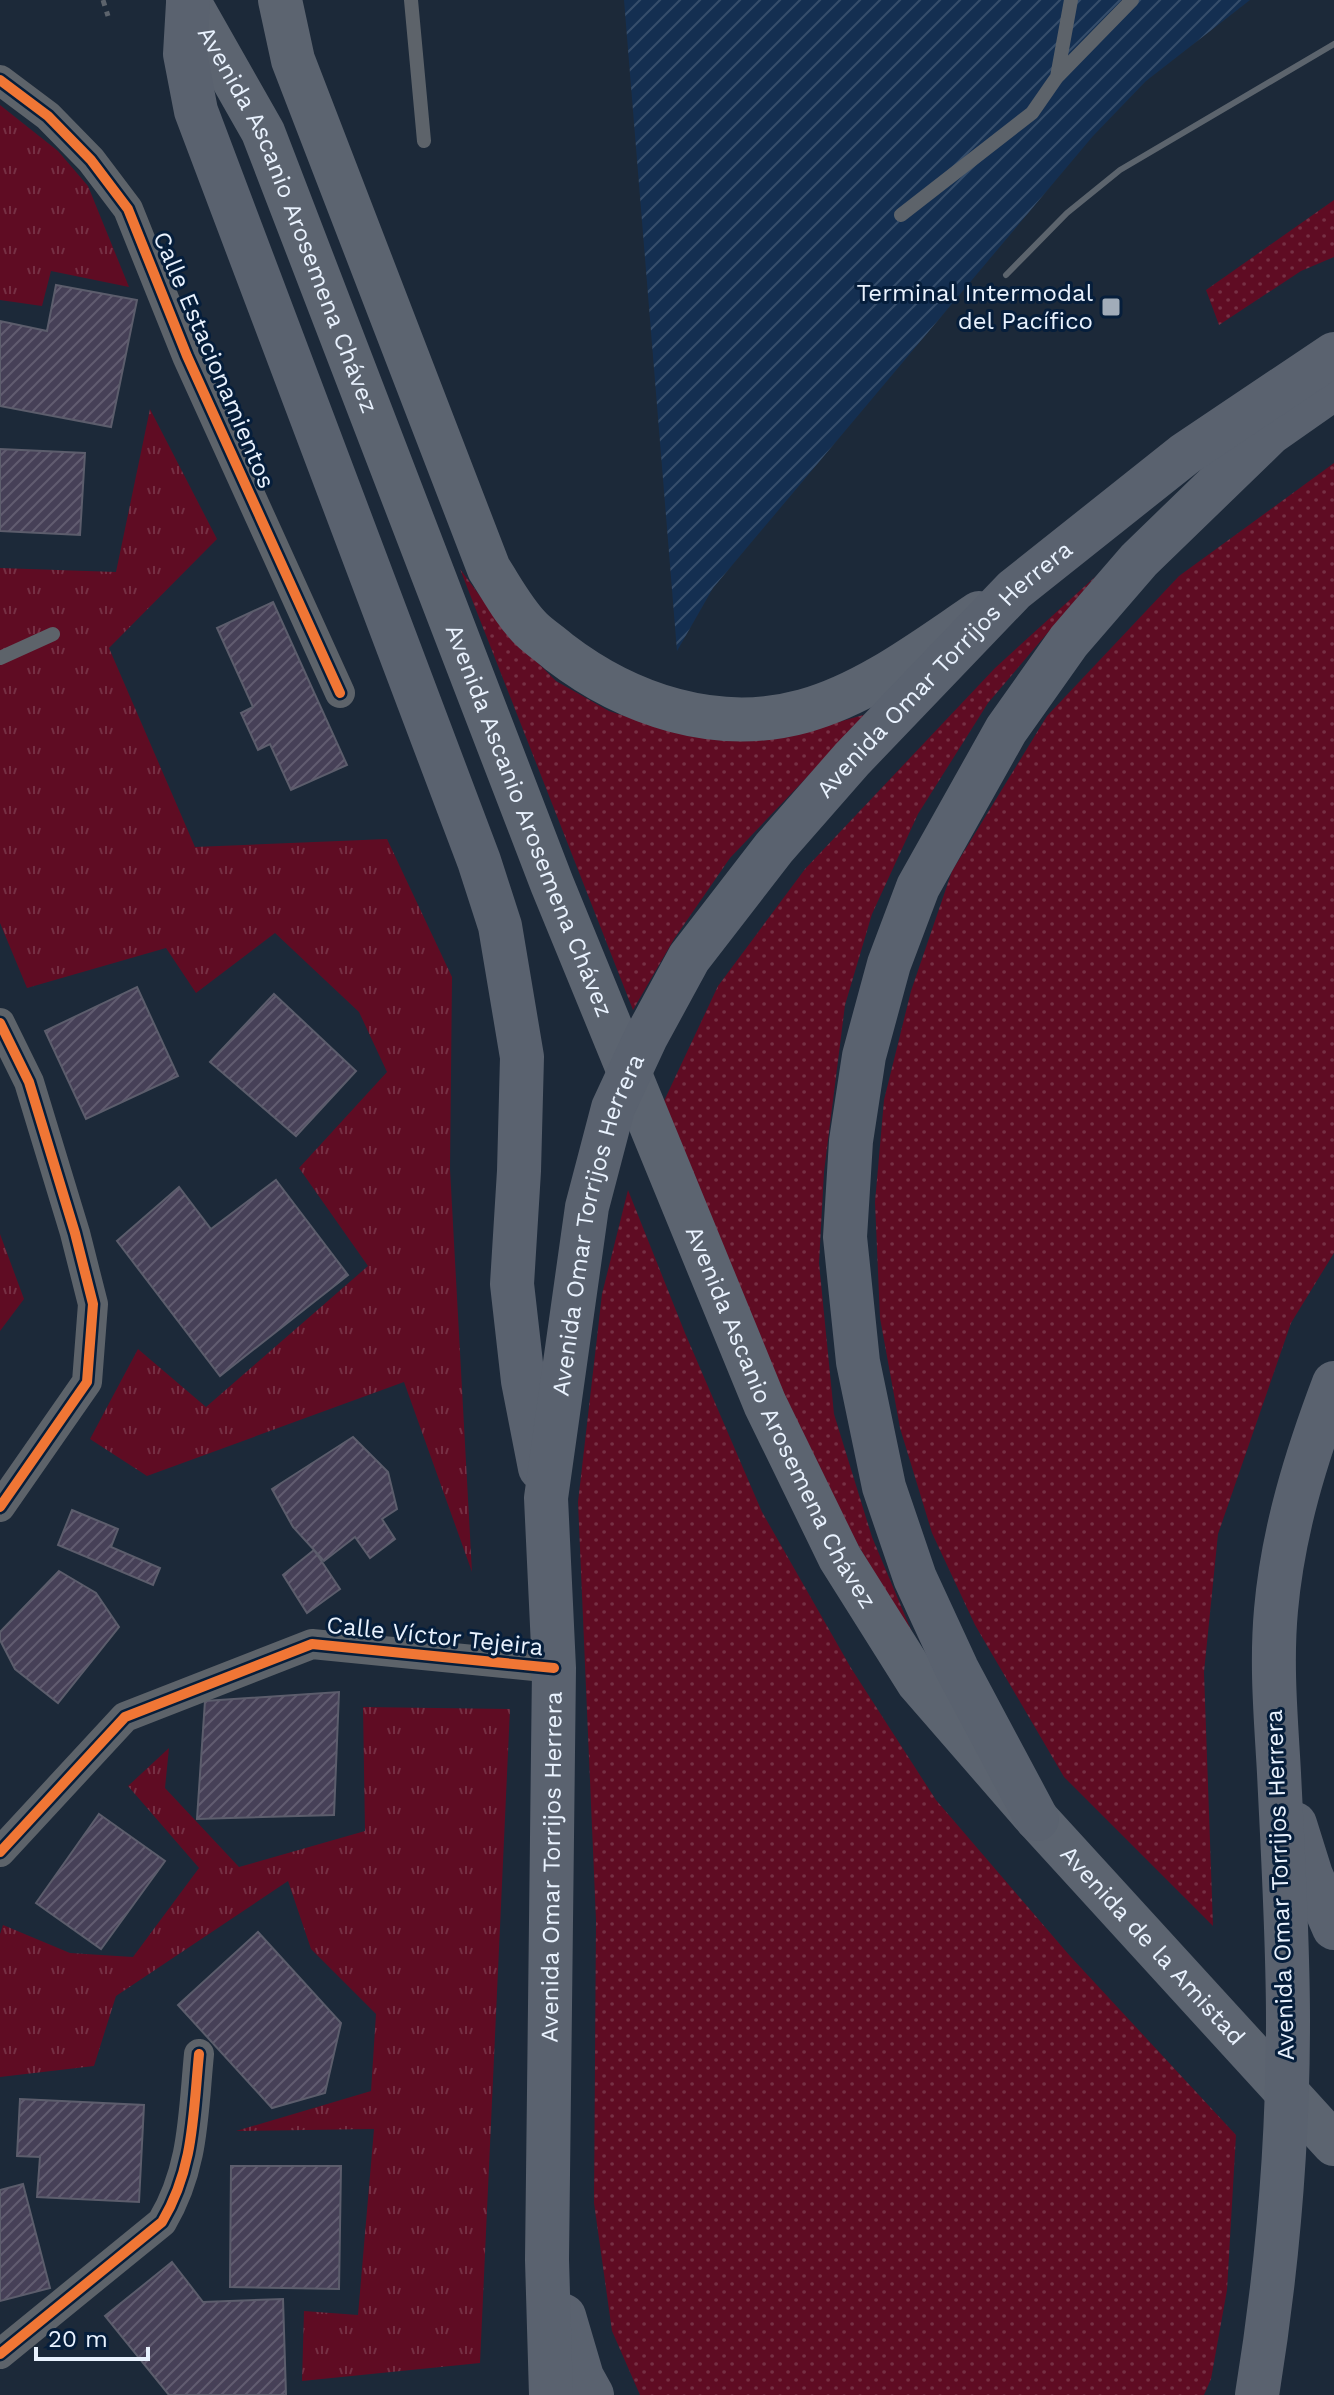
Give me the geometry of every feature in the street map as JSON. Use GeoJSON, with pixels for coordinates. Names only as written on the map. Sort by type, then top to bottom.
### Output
{"type":"FeatureCollection","features":[{"type":"Feature","properties":{"kind":"highway"},"geometry":{"type":"LineString","coordinates":[[188,1],[185,54],[196,111],[479,861],[500,926],[522,1057],[512,1284],[523,1381],[546,1498]]}},
{"type":"Feature","properties":{"kind":"highway","name":"Avenida Omar Torrijos Herrera"},"geometry":{"type":"LineString","coordinates":[[551,2395],[547,2260],[554,1668],[546,1498],[587,1207],[613,1108],[646,1037],[689,958],[774,848],[852,759],[1014,590],[1185,454],[1334,354]]}},
{"type":"Feature","properties":{"kind":"highway"},"geometry":{"type":"LineString","coordinates":[[1037,1819],[957,1669],[915,1578],[884,1487],[858,1362],[845,1237],[851,1141],[864,1056],[889,964],[918,887],[1006,730],[1069,641],[1139,560],[1259,444],[1334,388]]}},
{"type":"Feature","properties":{"kind":"highway","name":"Avenida Omar Torrijos Herrera"},"geometry":{"type":"LineString","coordinates":[[1257,2394],[1276,2246],[1284,2144],[1288,2021],[1273,1691],[1276,1610],[1287,1530],[1308,1451],[1334,1383]]}},
{"type":"Feature","properties":{"kind":"highway"},"geometry":{"type":"LineString","coordinates":[[1279,1772],[1311,1875],[1334,1928]]}},
{"type":"Feature","properties":{"kind":"highway"},"geometry":{"type":"LineString","coordinates":[[547,2260],[582,2377],[592,2395]]}},
{"type":"Feature","properties":{"kind":"main road"},"geometry":{"type":"LineString","coordinates":[[280,0],[293,60],[489,569],[531,630],[581,668],[618,691],[644,701],[709,718],[764,717],[804,711],[893,670],[1014,590]]}},
{"type":"Feature","properties":{"kind":"main road","name":"Avenida Ascanio Arosemena Chávez"},"geometry":{"type":"LineString","coordinates":[[188,1],[263,132],[552,884],[765,1404],[840,1558],[918,1682],[1037,1819]]}},
{"type":"Feature","properties":{"kind":"main road","name":"Avenida de la Amistad"},"geometry":{"type":"LineString","coordinates":[[1037,1819],[1334,2144]]}},
{"type":"Feature","properties":{"kind":"street","name":"Calle Estacionamientos"},"geometry":{"type":"LineString","coordinates":[[0,80],[59,127],[91,160],[128,209],[187,356],[340,693]]}},
{"type":"Feature","properties":{"kind":"street"},"geometry":{"type":"LineString","coordinates":[[0,1023],[29,1082],[93,1304],[87,1382],[0,1507]]}},
{"type":"Feature","properties":{"kind":"street","name":"Calle Víctor Tejeira"},"geometry":{"type":"LineString","coordinates":[[0,1852],[125,1717],[312,1644],[554,1668]]}},
{"type":"Feature","properties":{"kind":"street"},"geometry":{"type":"LineString","coordinates":[[0,2354],[162,2222],[175,2200],[187,2165],[199,2054]]}},
{"type":"Feature","properties":{"kind":"lane"},"geometry":{"type":"LineString","coordinates":[[411,0],[424,141]]}},
{"type":"Feature","properties":{"kind":"lane"},"geometry":{"type":"LineString","coordinates":[[1057,77],[1071,0]]}},
{"type":"Feature","properties":{"kind":"lane"},"geometry":{"type":"LineString","coordinates":[[901,215],[1032,113],[1057,77],[1132,0]]}},
{"type":"Feature","properties":{"kind":"lane"},"geometry":{"type":"LineString","coordinates":[[0,658],[53,634]]}},
{"type":"Feature","properties":{"kind":"path"},"geometry":{"type":"LineString","coordinates":[[103,0],[108,16]]}},
{"type":"Feature","properties":{"kind":"shaded area"},"geometry":{"type":"Polygon","coordinates":[[[624,0],[1250,0],[1146,81],[1093,136],[713,588],[677,651],[624,0]]]}},
{"type":"Feature","properties":{"kind":"green space"},"geometry":{"type":"Polygon","coordinates":[[[0,105],[58,151],[88,186],[129,287],[51,271],[42,306],[0,300],[0,105]]]}},
{"type":"Feature","properties":{"kind":"green space"},"geometry":{"type":"Polygon","coordinates":[[[1334,200],[1334,257],[1301,271],[1219,325],[1206,290],[1334,200]]]}},
{"type":"Feature","properties":{"kind":"green space"},"geometry":{"type":"Polygon","coordinates":[[[150,409],[217,539],[109,648],[195,847],[387,839],[452,977],[450,1169],[472,1572],[404,1382],[147,1476],[90,1439],[138,1349],[206,1407],[368,1266],[299,1168],[387,1072],[359,1012],[275,933],[196,993],[166,948],[27,988],[0,923],[0,568],[116,572],[150,409]]]}},
{"type":"Feature","properties":{"kind":"green space"},"geometry":{"type":"Polygon","coordinates":[[[1334,463],[1334,1253],[1291,1323],[1218,1534],[1204,1672],[1213,1926],[1064,1777],[975,1625],[932,1533],[900,1428],[880,1318],[875,1202],[884,1100],[911,991],[952,871],[1047,716],[1179,576],[1334,463]]]}},
{"type":"Feature","properties":{"kind":"green space"},"geometry":{"type":"Polygon","coordinates":[[[460,569],[506,631],[556,681],[609,711],[671,731],[803,732],[867,714],[730,858],[674,939],[633,1010],[460,569]]]}},
{"type":"Feature","properties":{"kind":"green space"},"geometry":{"type":"Polygon","coordinates":[[[1096,576],[988,703],[918,814],[872,914],[845,1005],[824,1172],[819,1263],[834,1414],[872,1537],[922,1656],[850,1531],[779,1394],[664,1101],[718,986],[805,869],[995,668],[1096,576]]]}},
{"type":"Feature","properties":{"kind":"green space"},"geometry":{"type":"Polygon","coordinates":[[[628,1190],[762,1512],[851,1668],[936,1800],[1070,1956],[1236,2135],[1227,2290],[1211,2379],[1204,2395],[640,2395],[612,2331],[594,2203],[596,1920],[578,1502],[602,1294],[628,1190]]]}},
{"type":"Feature","properties":{"kind":"green space"},"geometry":{"type":"Polygon","coordinates":[[[0,1234],[24,1299],[0,1331],[0,1234]]]}},
{"type":"Feature","properties":{"kind":"green space"},"geometry":{"type":"Polygon","coordinates":[[[363,1707],[510,1709],[480,2363],[302,2381],[304,2311],[358,2315],[374,2129],[236,2131],[371,2091],[376,2014],[311,1949],[288,1881],[116,1996],[94,2066],[0,2077],[0,1934],[3,1925],[70,1953],[133,1957],[199,1868],[128,1786],[169,1748],[165,1788],[239,1867],[365,1831],[363,1707]]]}},
{"type":"Feature","properties":{"kind":"building"},"geometry":{"type":"Polygon","coordinates":[[[56,285],[137,300],[111,427],[0,406],[0,321],[47,331],[56,285]]]}},
{"type":"Feature","properties":{"kind":"building"},"geometry":{"type":"Polygon","coordinates":[[[0,449],[85,453],[80,535],[0,531],[0,449]]]}},
{"type":"Feature","properties":{"kind":"building"},"geometry":{"type":"Polygon","coordinates":[[[273,602],[347,765],[291,790],[270,744],[258,750],[241,713],[253,707],[217,628],[273,602]]]}},
{"type":"Feature","properties":{"kind":"building"},"geometry":{"type":"Polygon","coordinates":[[[137,987],[178,1076],[86,1119],[45,1031],[137,987]]]}},
{"type":"Feature","properties":{"kind":"building"},"geometry":{"type":"Polygon","coordinates":[[[274,994],[356,1071],[296,1136],[210,1062],[274,994]]]}},
{"type":"Feature","properties":{"kind":"building"},"geometry":{"type":"Polygon","coordinates":[[[276,1180],[348,1275],[220,1376],[117,1241],[179,1187],[211,1229],[276,1180]]]}},
{"type":"Feature","properties":{"kind":"building"},"geometry":{"type":"Polygon","coordinates":[[[353,1437],[388,1472],[397,1509],[382,1519],[395,1539],[370,1558],[355,1537],[324,1561],[293,1527],[272,1489],[353,1437]]]}},
{"type":"Feature","properties":{"kind":"building"},"geometry":{"type":"Polygon","coordinates":[[[72,1510],[118,1529],[111,1547],[160,1568],[153,1585],[58,1545],[72,1510]]]}},
{"type":"Feature","properties":{"kind":"building"},"geometry":{"type":"Polygon","coordinates":[[[314,1550],[340,1589],[307,1613],[283,1575],[314,1550]]]}},
{"type":"Feature","properties":{"kind":"building"},"geometry":{"type":"Polygon","coordinates":[[[59,1571],[96,1593],[119,1627],[58,1703],[15,1669],[0,1640],[0,1632],[59,1571]]]}},
{"type":"Feature","properties":{"kind":"building"},"geometry":{"type":"Polygon","coordinates":[[[339,1692],[334,1815],[197,1819],[205,1701],[339,1692]]]}},
{"type":"Feature","properties":{"kind":"building"},"geometry":{"type":"Polygon","coordinates":[[[99,1814],[165,1861],[101,1949],[36,1903],[99,1814]]]}},
{"type":"Feature","properties":{"kind":"building"},"geometry":{"type":"Polygon","coordinates":[[[258,1932],[341,2023],[325,2093],[272,2108],[178,2005],[258,1932]]]}},
{"type":"Feature","properties":{"kind":"building"},"geometry":{"type":"Polygon","coordinates":[[[20,2099],[144,2105],[139,2202],[37,2197],[40,2157],[17,2156],[20,2099]]]}},
{"type":"Feature","properties":{"kind":"building"},"geometry":{"type":"Polygon","coordinates":[[[231,2166],[341,2166],[339,2289],[230,2287],[231,2166]]]}},
{"type":"Feature","properties":{"kind":"building"},"geometry":{"type":"Polygon","coordinates":[[[23,2184],[50,2288],[0,2301],[0,2190],[23,2184]]]}},
{"type":"Feature","properties":{"kind":"building"},"geometry":{"type":"Polygon","coordinates":[[[172,2262],[203,2302],[283,2299],[286,2395],[169,2395],[105,2316],[172,2262]]]}},
{"type":"Feature","properties":{"kind":"railway"},"geometry":{"type":"LineString","coordinates":[[1006,275],[1067,213],[1120,170],[1334,44]]}},
{"type":"Feature","properties":{"kind":"cycle path"},"geometry":{"type":"LineString","coordinates":[[0,80],[48,116],[91,160],[128,209],[187,356],[340,693]]}},
{"type":"Feature","properties":{"kind":"cycle path"},"geometry":{"type":"LineString","coordinates":[[0,1023],[29,1082],[93,1304],[87,1382],[0,1507]]}},
{"type":"Feature","properties":{"kind":"cycle path"},"geometry":{"type":"LineString","coordinates":[[0,1852],[125,1717],[312,1644],[554,1668]]}},
{"type":"Feature","properties":{"kind":"cycle path"},"geometry":{"type":"LineString","coordinates":[[0,2354],[162,2222],[173,2202],[186,2161],[199,2054]]}},
{"type":"Feature","properties":{"kind":"place","name":"Terminal Intermodal del Pacífico"},"geometry":{"type":"Point","coordinates":[1111,307]}}]}
